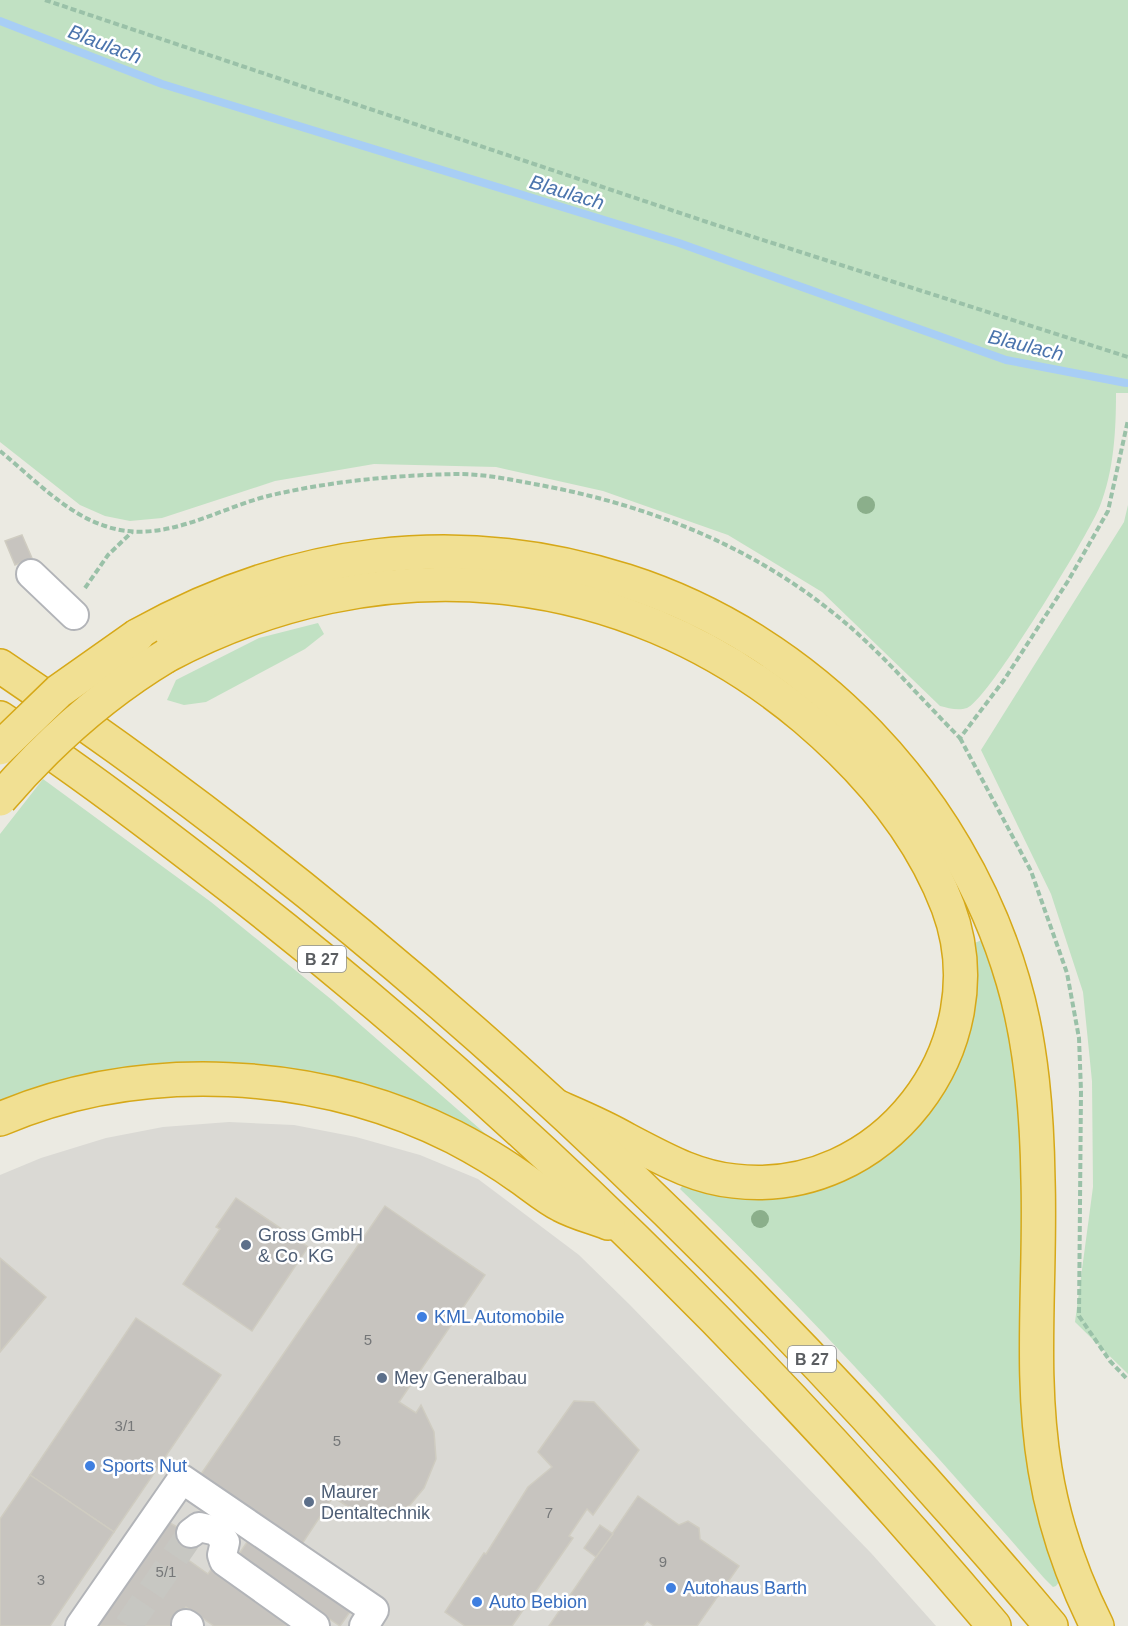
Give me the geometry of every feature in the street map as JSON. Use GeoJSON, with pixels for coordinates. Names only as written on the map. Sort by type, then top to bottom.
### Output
{"type":"FeatureCollection","features":[{"type":"Feature","properties":{"kind":"highway"},"geometry":{"type":"LineString","coordinates":[[0,748],[58,692],[137,636],[192,606],[234,589],[280,574],[336,561],[420,552],[491,554],[602,573],[638,585],[703,613],[785,662],[848,713],[873,738],[924,799],[951,840],[980,893],[1013,981],[1024,1026],[1036,1127],[1039,1183],[1037,1359],[1044,1466],[1054,1514],[1069,1564],[1098,1626]]}},
{"type":"Feature","properties":{"kind":"highway"},"geometry":{"type":"LineString","coordinates":[[0,799],[48,745],[80,716],[138,673],[166,656],[232,624],[274,610],[343,592],[435,584],[514,589],[559,596],[630,616],[716,656],[786,702],[857,767],[908,830],[931,868],[949,909],[960,964],[959,1004],[951,1038],[930,1084],[908,1114],[857,1156],[812,1174],[760,1183],[710,1177],[686,1170],[558,1107]]}},
{"type":"Feature","properties":{"kind":"highway","name":"B 27"},"geometry":{"type":"LineString","coordinates":[[0,666],[141,763],[300,885],[395,962],[558,1107],[691,1234],[834,1381],[1051,1626]]}},
{"type":"Feature","properties":{"kind":"highway","name":"B 27"},"geometry":{"type":"LineString","coordinates":[[0,718],[106,792],[315,953],[478,1094],[621,1228],[802,1413],[994,1626]]}},
{"type":"Feature","properties":{"kind":"highway"},"geometry":{"type":"LineString","coordinates":[[0,1119],[73,1096],[135,1084],[204,1080],[286,1085],[349,1099],[410,1117],[495,1160],[561,1205],[621,1228]]}},
{"type":"Feature","properties":{"kind":"lane"},"geometry":{"type":"LineString","coordinates":[[31,574],[74,615]]}},
{"type":"Feature","properties":{"kind":"lane"},"geometry":{"type":"LineString","coordinates":[[80,1626],[182,1479],[374,1610],[364,1626]]}},
{"type":"Feature","properties":{"kind":"lane"},"geometry":{"type":"LineString","coordinates":[[191,1533],[199,1527],[217,1531],[225,1542],[222,1556],[224,1561],[315,1626]]}},
{"type":"Feature","properties":{"kind":"path"},"geometry":{"type":"LineString","coordinates":[[45,0],[713,224],[1128,357]]}},
{"type":"Feature","properties":{"kind":"path"},"geometry":{"type":"LineString","coordinates":[[0,451],[76,513],[105,527],[133,531],[161,531],[268,496],[387,477],[463,474],[588,494],[670,520],[723,541],[779,574],[839,618],[878,652],[960,738],[1010,670],[1068,581],[1108,511],[1128,420]]}},
{"type":"Feature","properties":{"kind":"path"},"geometry":{"type":"LineString","coordinates":[[74,615],[85,587],[95,572],[133,531]]}},
{"type":"Feature","properties":{"kind":"path"},"geometry":{"type":"LineString","coordinates":[[1079,1316],[1110,1361],[1128,1380]]}},
{"type":"Feature","properties":{"kind":"shaded area"},"geometry":{"type":"Polygon","coordinates":[[[229,1122],[294,1125],[356,1137],[420,1155],[478,1179],[579,1255],[871,1553],[936,1626],[0,1626],[0,1175],[41,1158],[106,1138],[163,1127],[229,1122]]]}},
{"type":"Feature","properties":{"kind":"green space"},"geometry":{"type":"Polygon","coordinates":[[[0,0],[1128,0],[1128,393],[1116,393],[1113,450],[1100,506],[1059,580],[995,677],[967,708],[953,709],[940,706],[822,592],[728,535],[603,491],[496,467],[374,464],[275,481],[162,518],[130,521],[105,516],[80,505],[0,442],[0,0]]]}},
{"type":"Feature","properties":{"kind":"green space"},"geometry":{"type":"Polygon","coordinates":[[[1128,505],[1128,1374],[1075,1322],[1093,1187],[1092,1081],[1083,992],[1051,894],[981,750],[1124,522],[1128,505]]]}},
{"type":"Feature","properties":{"kind":"green space"},"geometry":{"type":"Polygon","coordinates":[[[318,623],[324,634],[305,649],[206,702],[184,705],[167,700],[176,680],[259,638],[318,623]]]}},
{"type":"Feature","properties":{"kind":"green space"},"geometry":{"type":"Polygon","coordinates":[[[43,779],[211,902],[332,1000],[488,1136],[486,1139],[346,1084],[0,1106],[0,834],[43,779]]]}},
{"type":"Feature","properties":{"kind":"green space"},"geometry":{"type":"Polygon","coordinates":[[[982,940],[1005,1010],[1016,1063],[1059,1582],[1053,1587],[821,1331],[680,1189],[683,1185],[737,1199],[773,1197],[851,1175],[892,1151],[924,1119],[949,1083],[958,1063],[970,1019],[972,944],[982,940]]]}},
{"type":"Feature","properties":{"kind":"building"},"geometry":{"type":"Polygon","coordinates":[[[22,535],[32,558],[15,565],[5,541],[22,535]]]}},
{"type":"Feature","properties":{"kind":"building"},"geometry":{"type":"Polygon","coordinates":[[[236,1198],[308,1247],[252,1331],[183,1284],[220,1229],[216,1227],[236,1198]]]}},
{"type":"Feature","properties":{"kind":"building"},"geometry":{"type":"Polygon","coordinates":[[[385,1206],[485,1275],[399,1402],[416,1413],[421,1405],[434,1432],[436,1459],[424,1488],[410,1505],[392,1515],[376,1519],[347,1517],[352,1509],[333,1497],[302,1544],[201,1474],[385,1206]]]}},
{"type":"Feature","properties":{"kind":"building"},"geometry":{"type":"Polygon","coordinates":[[[0,1258],[46,1297],[0,1352],[0,1258]]]}},
{"type":"Feature","properties":{"kind":"building"},"geometry":{"type":"Polygon","coordinates":[[[136,1318],[221,1375],[114,1532],[30,1475],[136,1318]]]}},
{"type":"Feature","properties":{"kind":"building"},"geometry":{"type":"Polygon","coordinates":[[[574,1401],[594,1402],[639,1450],[593,1515],[587,1509],[569,1536],[573,1538],[512,1626],[465,1626],[445,1612],[484,1553],[486,1554],[528,1487],[552,1467],[538,1452],[574,1401]]]}},
{"type":"Feature","properties":{"kind":"building"},"geometry":{"type":"Polygon","coordinates":[[[30,1475],[114,1532],[50,1626],[0,1626],[0,1519],[30,1475]]]}},
{"type":"Feature","properties":{"kind":"building"},"geometry":{"type":"Polygon","coordinates":[[[638,1496],[679,1525],[688,1521],[699,1528],[700,1539],[739,1566],[697,1626],[654,1626],[647,1621],[643,1626],[549,1626],[638,1496]]]}},
{"type":"Feature","properties":{"kind":"building"},"geometry":{"type":"Polygon","coordinates":[[[163,1519],[200,1540],[187,1559],[208,1574],[212,1568],[295,1626],[214,1626],[186,1607],[172,1626],[89,1626],[163,1519]]]}},
{"type":"Feature","properties":{"kind":"building"},"geometry":{"type":"Polygon","coordinates":[[[600,1525],[613,1534],[596,1557],[584,1548],[600,1525]]]}},
{"type":"Feature","properties":{"kind":"building"},"geometry":{"type":"Polygon","coordinates":[[[249,1539],[352,1609],[340,1626],[237,1557],[249,1539]]]}},
{"type":"Feature","properties":{"kind":"waterway","name":"Blaulach"},"geometry":{"type":"LineString","coordinates":[[0,21],[162,84],[679,243],[1006,360],[1126,383]]}},
{"type":"Feature","properties":{"kind":"tunnel"},"geometry":{"type":"LineString","coordinates":[[128,1626],[191,1533]]}},
{"type":"Feature","properties":{"kind":"place","name":"Gross GmbH & Co. KG"},"geometry":{"type":"Point","coordinates":[246,1245]}},
{"type":"Feature","properties":{"kind":"place","name":"KML Automobile"},"geometry":{"type":"Point","coordinates":[422,1317]}},
{"type":"Feature","properties":{"kind":"place","name":"Mey Generalbau"},"geometry":{"type":"Point","coordinates":[382,1378]}},
{"type":"Feature","properties":{"kind":"place","name":"Sports Nut"},"geometry":{"type":"Point","coordinates":[90,1466]}},
{"type":"Feature","properties":{"kind":"place","name":"Maurer Dentaltechnik"},"geometry":{"type":"Point","coordinates":[309,1502]}},
{"type":"Feature","properties":{"kind":"place","name":"Autohaus Barth"},"geometry":{"type":"Point","coordinates":[671,1588]}},
{"type":"Feature","properties":{"kind":"place","name":"Auto Bebion"},"geometry":{"type":"Point","coordinates":[477,1602]}}]}
